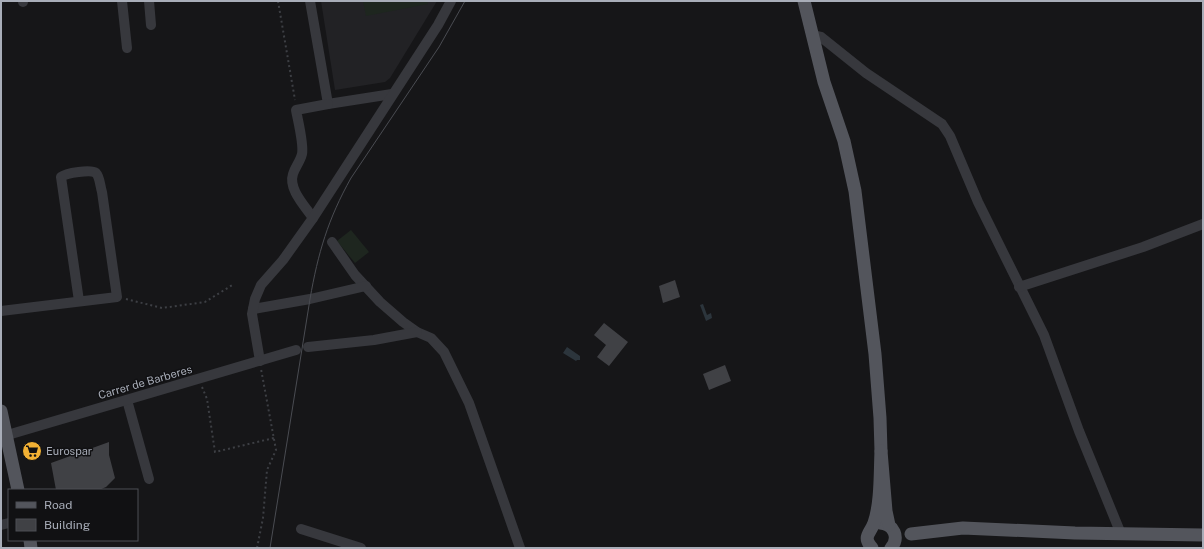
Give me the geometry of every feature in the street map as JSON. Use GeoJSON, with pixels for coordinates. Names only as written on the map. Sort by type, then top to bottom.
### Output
{"type":"FeatureCollection","features":[{"type":"Feature","properties":{"kind":"main road"},"geometry":{"type":"LineString","coordinates":[[804,1],[824,82],[844,141],[855,191],[875,354],[886,511],[892,536]]}},
{"type":"Feature","properties":{"kind":"main road"},"geometry":{"type":"LineString","coordinates":[[1,411],[4,436],[18,489]]}},
{"type":"Feature","properties":{"kind":"main road"},"geometry":{"type":"LineString","coordinates":[[873,526],[877,505],[881,451]]}},
{"type":"Feature","properties":{"kind":"main road"},"geometry":{"type":"LineString","coordinates":[[871,548],[867,536],[869,530],[873,526],[881,523],[892,536]]}},
{"type":"Feature","properties":{"kind":"main road"},"geometry":{"type":"LineString","coordinates":[[892,536],[963,528],[1121,534],[1203,535]]}},
{"type":"Feature","properties":{"kind":"street"},"geometry":{"type":"LineString","coordinates":[[122,1],[127,48]]}},
{"type":"Feature","properties":{"kind":"street"},"geometry":{"type":"LineString","coordinates":[[149,1],[151,25]]}},
{"type":"Feature","properties":{"kind":"street"},"geometry":{"type":"LineString","coordinates":[[310,1],[328,104]]}},
{"type":"Feature","properties":{"kind":"street"},"geometry":{"type":"LineString","coordinates":[[260,361],[252,314],[255,299],[261,285],[283,260],[313,218],[438,25],[451,1]]}},
{"type":"Feature","properties":{"kind":"street"},"geometry":{"type":"LineString","coordinates":[[812,35],[821,38],[866,73],[935,120],[947,130],[978,202],[1044,335],[1078,431],[1121,534]]}},
{"type":"Feature","properties":{"kind":"street"},"geometry":{"type":"LineString","coordinates":[[313,218],[295,191],[291,179],[299,164],[302,153],[296,110],[392,94]]}},
{"type":"Feature","properties":{"kind":"street"},"geometry":{"type":"LineString","coordinates":[[1,311],[118,297],[102,192],[98,177],[91,171],[69,173],[61,177],[78,301]]}},
{"type":"Feature","properties":{"kind":"street"},"geometry":{"type":"LineString","coordinates":[[1019,287],[1143,247],[1203,224]]}},
{"type":"Feature","properties":{"kind":"street"},"geometry":{"type":"LineString","coordinates":[[332,242],[355,275],[394,315],[417,332],[431,338],[444,352],[469,403],[520,548]]}},
{"type":"Feature","properties":{"kind":"street"},"geometry":{"type":"LineString","coordinates":[[253,309],[310,299],[366,286]]}},
{"type":"Feature","properties":{"kind":"street"},"geometry":{"type":"LineString","coordinates":[[308,348],[374,340],[417,332]]}},
{"type":"Feature","properties":{"kind":"street","name":"Carrer de Barberes"},"geometry":{"type":"LineString","coordinates":[[4,436],[296,350]]}},
{"type":"Feature","properties":{"kind":"street"},"geometry":{"type":"LineString","coordinates":[[126,400],[149,479]]}},
{"type":"Feature","properties":{"kind":"street"},"geometry":{"type":"LineString","coordinates":[[301,529],[361,548]]}},
{"type":"Feature","properties":{"kind":"path"},"geometry":{"type":"LineString","coordinates":[[278,1],[296,110]]}},
{"type":"Feature","properties":{"kind":"path"},"geometry":{"type":"LineString","coordinates":[[118,297],[162,308],[206,302],[234,284]]}},
{"type":"Feature","properties":{"kind":"path"},"geometry":{"type":"LineString","coordinates":[[257,548],[268,470],[276,450],[260,361]]}},
{"type":"Feature","properties":{"kind":"path"},"geometry":{"type":"LineString","coordinates":[[198,379],[207,399],[215,452],[274,438]]}},
{"type":"Feature","properties":{"kind":"shaded area"},"geometry":{"type":"Polygon","coordinates":[[[321,1],[437,1],[390,78],[385,82],[335,90],[321,1]]]}},
{"type":"Feature","properties":{"kind":"shaded area"},"geometry":{"type":"Polygon","coordinates":[[[363,1],[427,1],[428,4],[366,16],[363,1]]]}},
{"type":"Feature","properties":{"kind":"shaded area"},"geometry":{"type":"Polygon","coordinates":[[[351,230],[369,252],[355,263],[337,241],[351,230]]]}},
{"type":"Feature","properties":{"kind":"shaded area"},"geometry":{"type":"Polygon","coordinates":[[[703,304],[707,315],[711,313],[712,318],[706,321],[700,305],[703,304]]]}},
{"type":"Feature","properties":{"kind":"shaded area"},"geometry":{"type":"Polygon","coordinates":[[[567,347],[580,356],[580,360],[576,361],[563,353],[567,347]]]}},
{"type":"Feature","properties":{"kind":"building"},"geometry":{"type":"Polygon","coordinates":[[[675,280],[680,297],[663,303],[659,286],[675,280]]]}},
{"type":"Feature","properties":{"kind":"building"},"geometry":{"type":"Polygon","coordinates":[[[604,323],[628,342],[609,366],[597,357],[606,345],[594,335],[604,323]]]}},
{"type":"Feature","properties":{"kind":"building"},"geometry":{"type":"Polygon","coordinates":[[[725,365],[731,381],[709,390],[703,374],[725,365]]]}},
{"type":"Feature","properties":{"kind":"building"},"geometry":{"type":"Polygon","coordinates":[[[109,442],[109,455],[115,478],[106,487],[101,489],[56,489],[51,463],[109,442]]]}},
{"type":"Feature","properties":{"kind":"tram line"},"geometry":{"type":"LineString","coordinates":[[270,548],[310,299],[320,251],[330,222],[351,178],[439,47],[465,1]]}},
{"type":"Feature","properties":{"kind":"place","name":"Eurospar"},"geometry":{"type":"Point","coordinates":[32,451]}}]}
